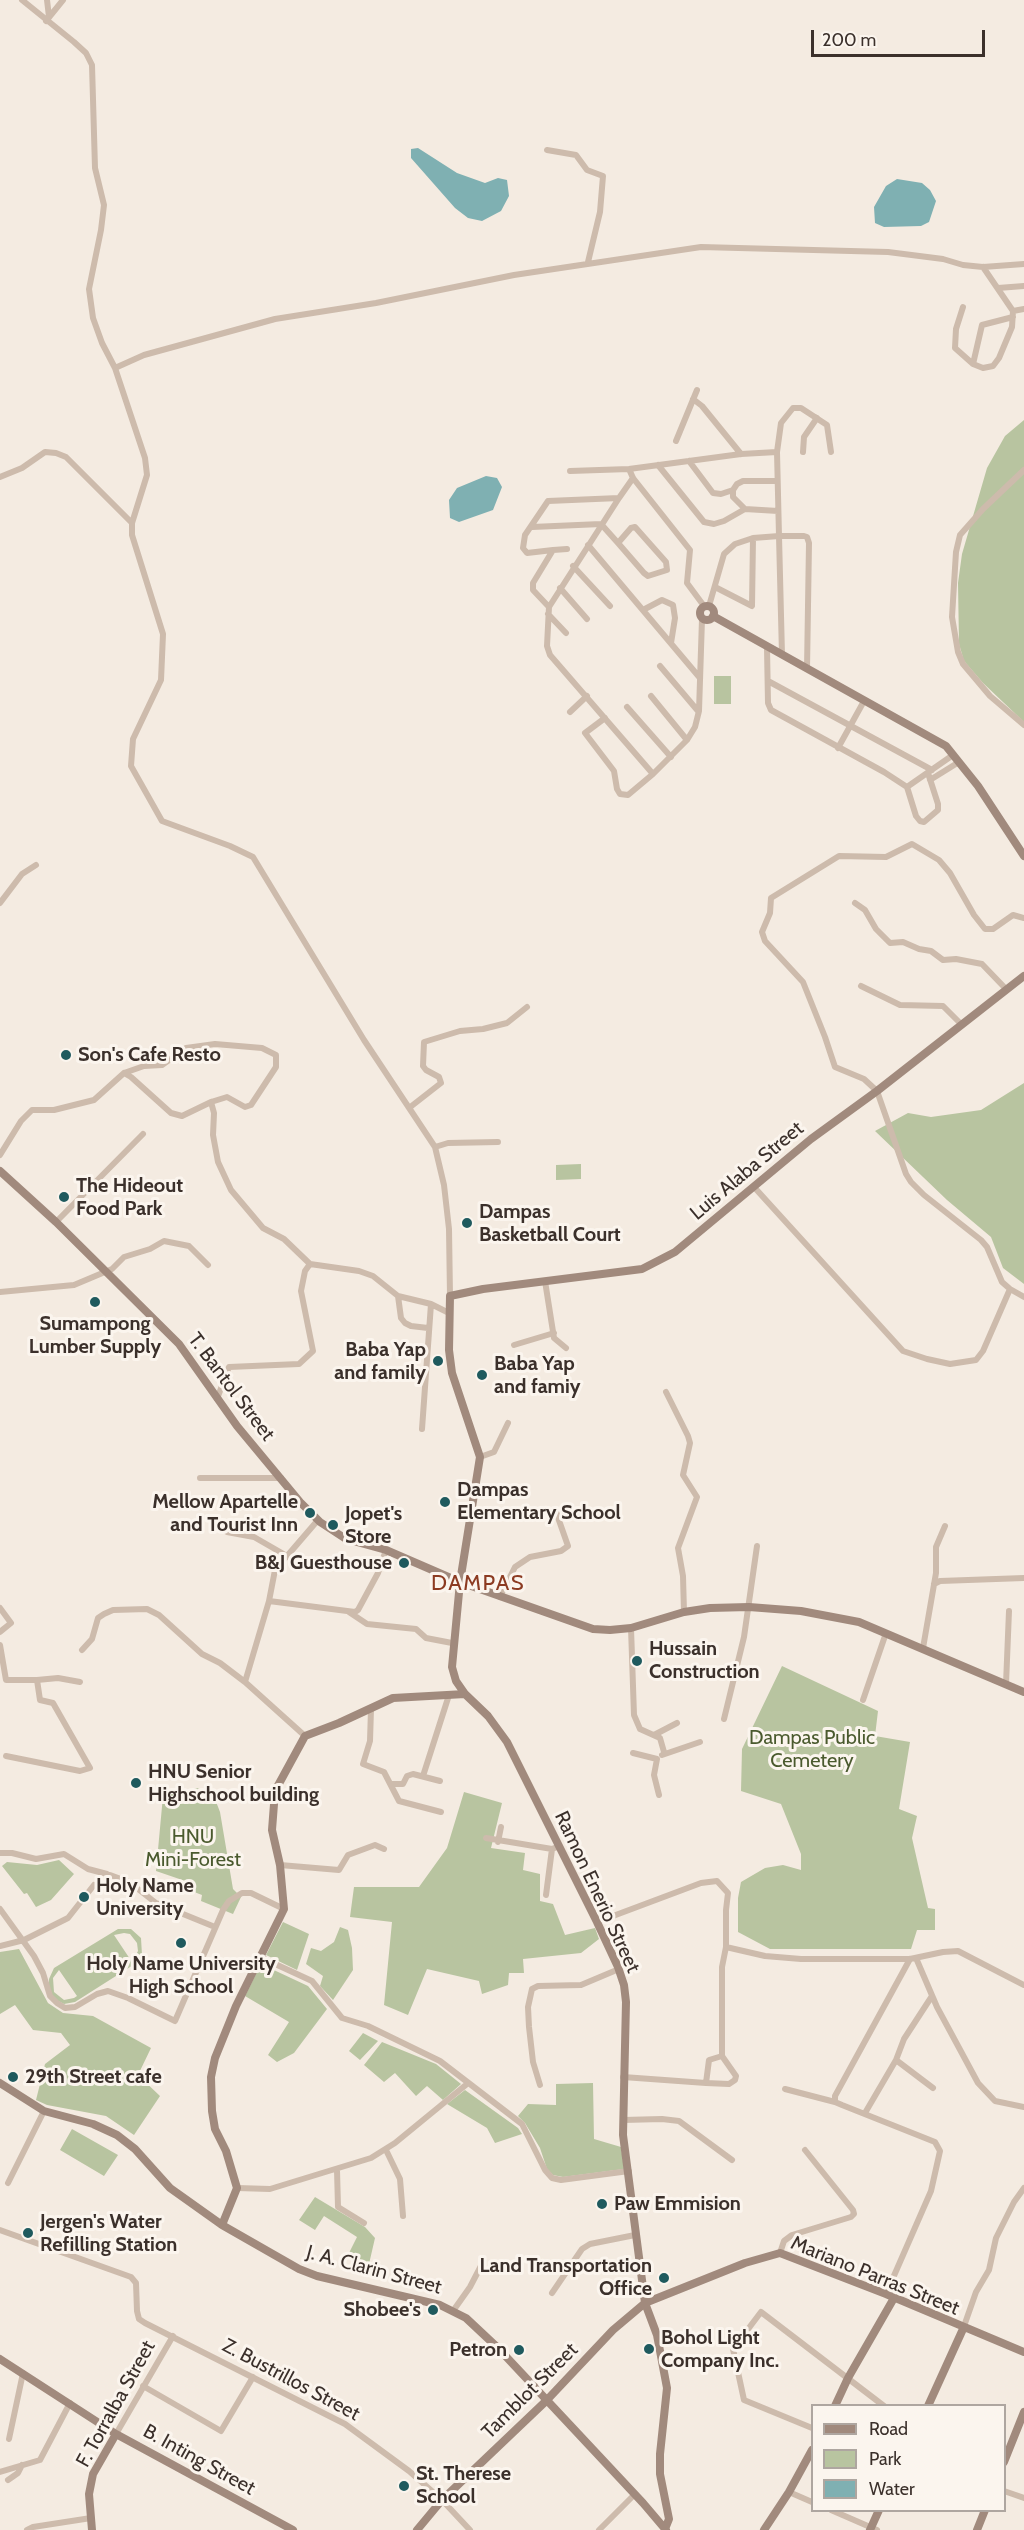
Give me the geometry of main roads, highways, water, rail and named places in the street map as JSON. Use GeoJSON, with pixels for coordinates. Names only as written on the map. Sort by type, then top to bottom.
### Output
{"type":"FeatureCollection","features":[{"type":"Feature","properties":{"kind":"water"},"geometry":{"type":"Polygon","coordinates":[[[418,148],[457,173],[485,183],[498,178],[507,180],[509,196],[501,211],[482,221],[468,218],[455,208],[411,158],[411,149],[418,148]]]}},
{"type":"Feature","properties":{"kind":"water"},"geometry":{"type":"Polygon","coordinates":[[[897,179],[922,183],[930,190],[936,201],[929,222],[921,226],[884,227],[875,223],[874,207],[886,186],[897,179]]]}},
{"type":"Feature","properties":{"kind":"water"},"geometry":{"type":"Polygon","coordinates":[[[486,476],[497,478],[502,487],[493,510],[459,522],[450,518],[449,500],[457,488],[486,476]]]}},
{"type":"Feature","properties":{"kind":"place","name":"Son's Cafe Resto"},"geometry":{"type":"Point","coordinates":[66,1055]}},
{"type":"Feature","properties":{"kind":"place","name":"The Hideout Food Park"},"geometry":{"type":"Point","coordinates":[64,1197]}},
{"type":"Feature","properties":{"kind":"place","name":"Dampas Basketball Court"},"geometry":{"type":"Point","coordinates":[467,1223]}},
{"type":"Feature","properties":{"kind":"place","name":"Sumampong Lumber Supply"},"geometry":{"type":"Point","coordinates":[95,1302]}},
{"type":"Feature","properties":{"kind":"place","name":"Baba Yap and family"},"geometry":{"type":"Point","coordinates":[438,1361]}},
{"type":"Feature","properties":{"kind":"place","name":"Baba Yap and famiy"},"geometry":{"type":"Point","coordinates":[482,1375]}},
{"type":"Feature","properties":{"kind":"place","name":"Dampas Elementary School"},"geometry":{"type":"Point","coordinates":[445,1502]}},
{"type":"Feature","properties":{"kind":"place","name":"Mellow Apartelle and Tourist Inn"},"geometry":{"type":"Point","coordinates":[310,1513]}},
{"type":"Feature","properties":{"kind":"place","name":"Jopet's Store"},"geometry":{"type":"Point","coordinates":[333,1525]}},
{"type":"Feature","properties":{"kind":"place","name":"B&J Guesthouse"},"geometry":{"type":"Point","coordinates":[404,1563]}},
{"type":"Feature","properties":{"kind":"place","name":"Hussain Construction"},"geometry":{"type":"Point","coordinates":[637,1661]}},
{"type":"Feature","properties":{"kind":"place","name":"HNU Senior Highschool building"},"geometry":{"type":"Point","coordinates":[136,1783]}},
{"type":"Feature","properties":{"kind":"place","name":"Holy Name University"},"geometry":{"type":"Point","coordinates":[84,1897]}},
{"type":"Feature","properties":{"kind":"place","name":"Holy Name University High School"},"geometry":{"type":"Point","coordinates":[181,1943]}},
{"type":"Feature","properties":{"kind":"place","name":"29th Street cafe"},"geometry":{"type":"Point","coordinates":[13,2077]}},
{"type":"Feature","properties":{"kind":"place","name":"Paw Emmision"},"geometry":{"type":"Point","coordinates":[602,2204]}},
{"type":"Feature","properties":{"kind":"place","name":"Jergen's Water Refilling Station"},"geometry":{"type":"Point","coordinates":[28,2233]}},
{"type":"Feature","properties":{"kind":"place","name":"Land Transportation Office"},"geometry":{"type":"Point","coordinates":[664,2278]}},
{"type":"Feature","properties":{"kind":"place","name":"Shobee's"},"geometry":{"type":"Point","coordinates":[433,2310]}},
{"type":"Feature","properties":{"kind":"place","name":"Bohol Light Company Inc."},"geometry":{"type":"Point","coordinates":[649,2349]}},
{"type":"Feature","properties":{"kind":"place","name":"Petron"},"geometry":{"type":"Point","coordinates":[519,2350]}},
{"type":"Feature","properties":{"kind":"place","name":"St. Therese School"},"geometry":{"type":"Point","coordinates":[404,2486]}},
{"type":"Feature","properties":{"kind":"district","name":"DAMPAS"},"geometry":{"type":"Point","coordinates":[478,1584]}},
{"type":"Feature","properties":{"kind":"park label","name":"Dampas Public Cemetery"},"geometry":{"type":"Point","coordinates":[812,1750]}},
{"type":"Feature","properties":{"kind":"park label","name":"HNU Mini-Forest"},"geometry":{"type":"Point","coordinates":[193,1848]}}]}
